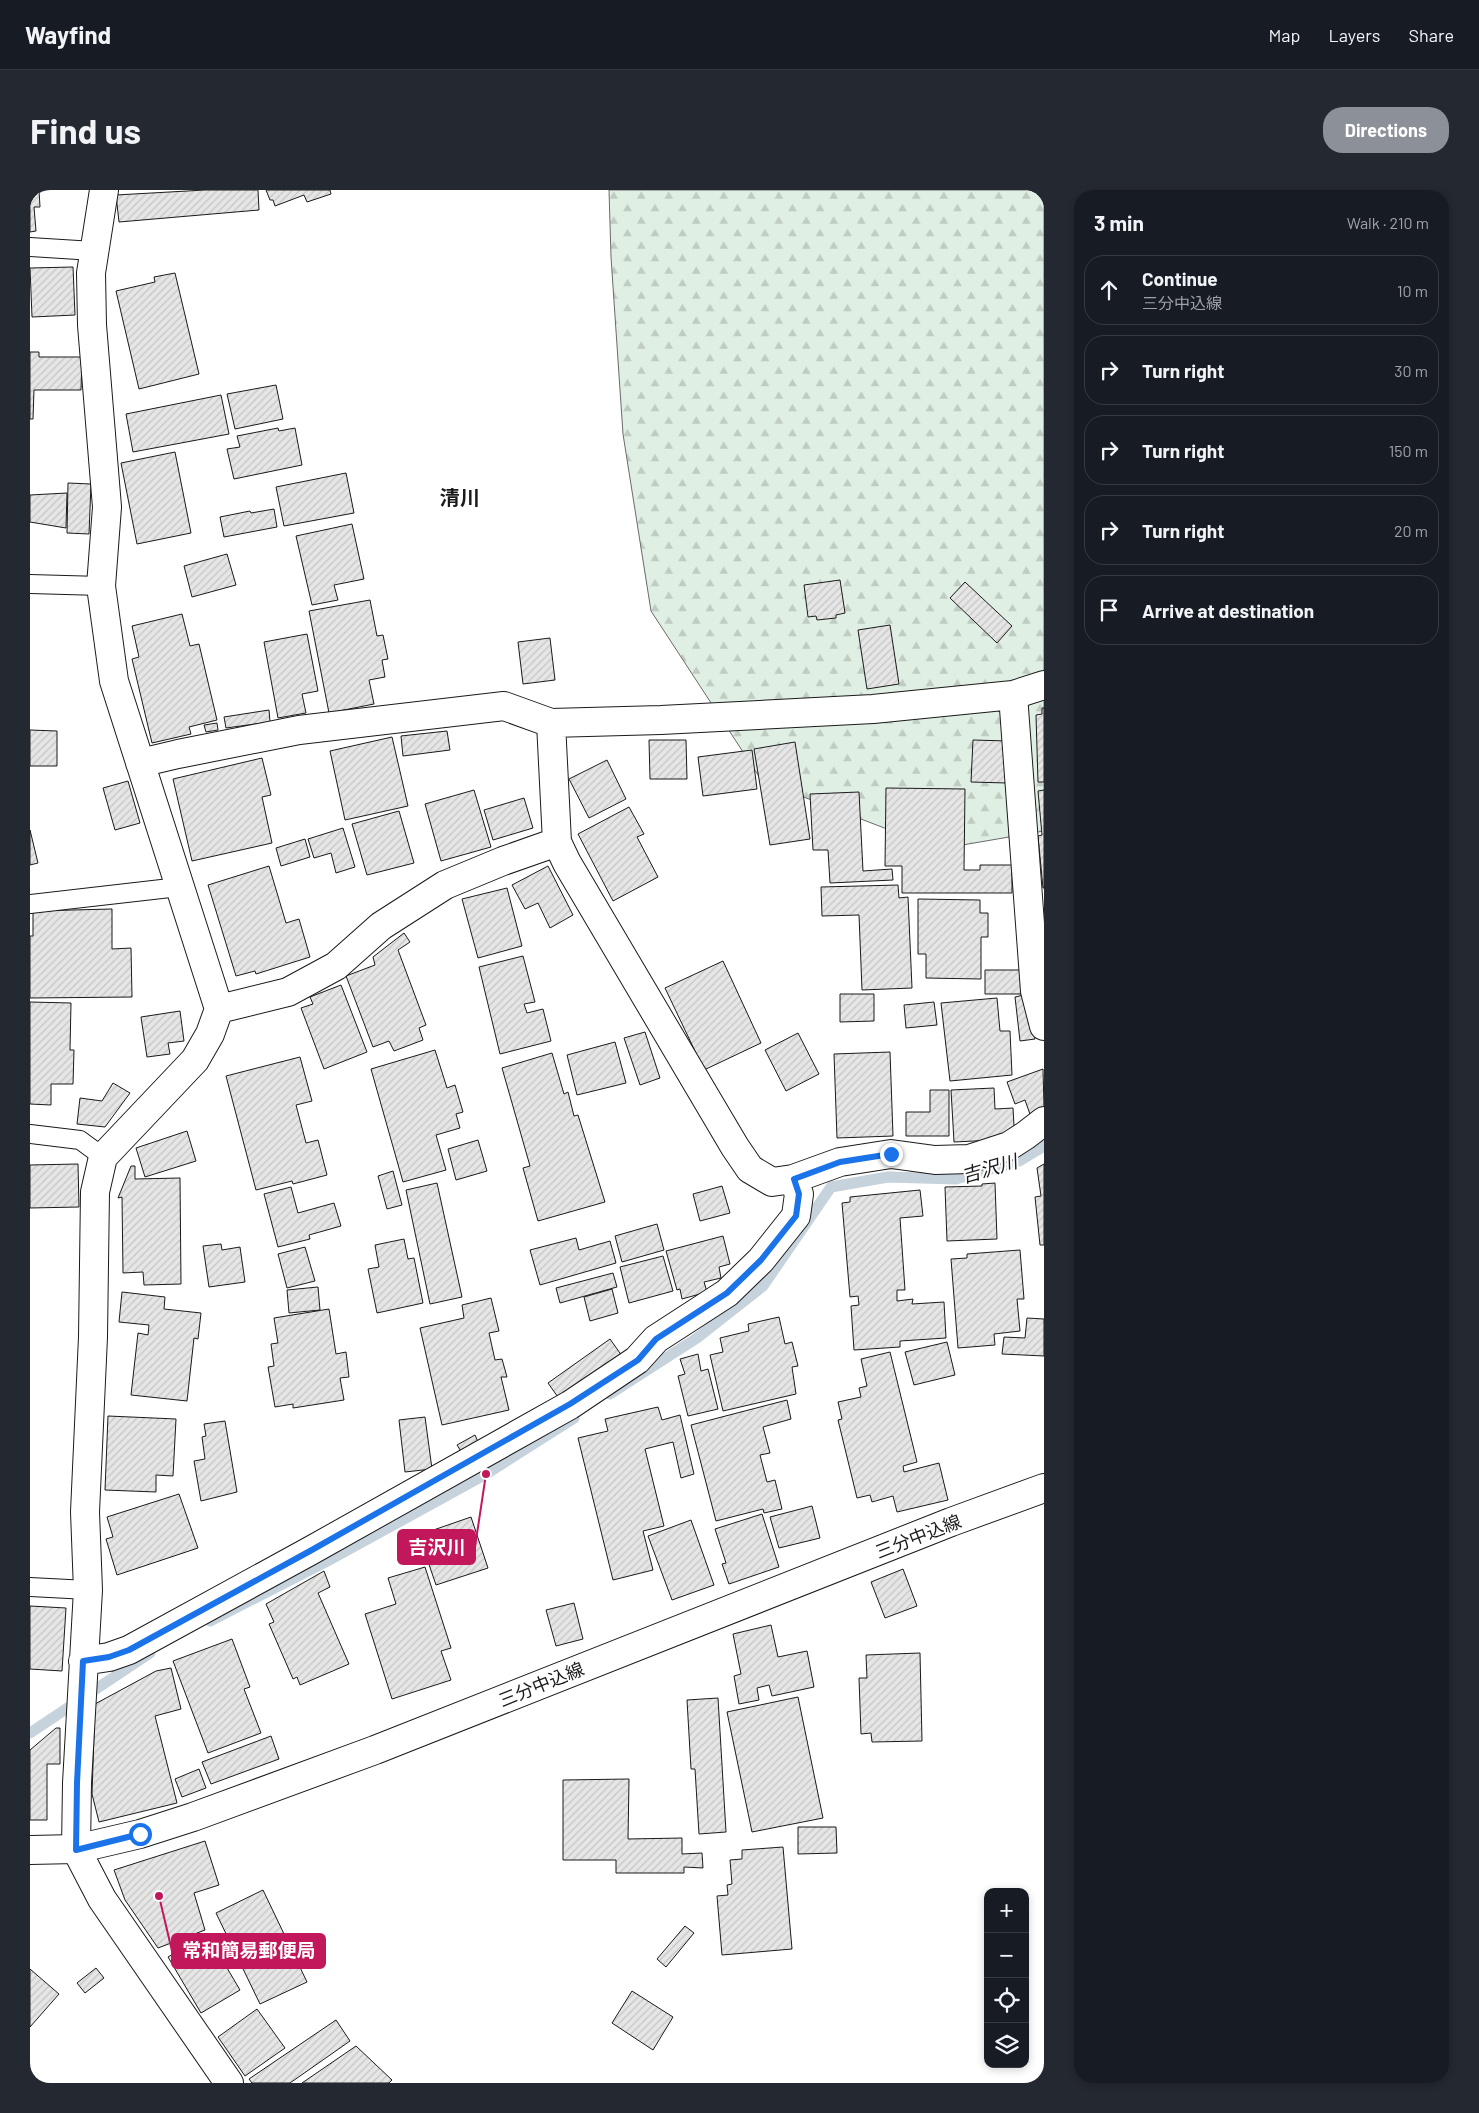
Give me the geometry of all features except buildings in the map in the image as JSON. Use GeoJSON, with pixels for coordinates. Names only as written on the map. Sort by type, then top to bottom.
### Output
{"type":"FeatureCollection","features":[{"type":"Feature","properties":{"kind":"street"},"geometry":{"type":"LineString","coordinates":[[104,190],[91,273],[92,325],[107,506],[101,586],[114,681],[218,1009],[210,1034],[195,1060],[103,1157],[95,1192],[93,1337],[85,1512],[88,1590],[80,1711],[76,1850],[102,1899],[229,2083]]}},
{"type":"Feature","properties":{"kind":"street"},"geometry":{"type":"LineString","coordinates":[[140,763],[299,730],[504,706],[551,723],[873,709],[1013,695],[1044,685]]}},
{"type":"Feature","properties":{"kind":"street"},"geometry":{"type":"LineString","coordinates":[[1013,695],[1035,991],[1044,1026]]}},
{"type":"Feature","properties":{"kind":"street"},"geometry":{"type":"LineString","coordinates":[[551,723],[557,842],[567,863],[735,1147],[750,1169],[772,1182],[794,1179],[840,1162],[891,1154],[935,1160],[968,1159],[1009,1146],[1026,1136],[1044,1121]]}},
{"type":"Feature","properties":{"kind":"street"},"geometry":{"type":"LineString","coordinates":[[218,1009],[288,992],[336,966],[381,926],[446,885],[503,860],[557,842]]}},
{"type":"Feature","properties":{"kind":"street"},"geometry":{"type":"LineString","coordinates":[[82,1672],[109,1657],[129,1650],[310,1551],[608,1381],[638,1360],[656,1339],[727,1293],[761,1260],[796,1216],[799,1194],[794,1179]]}},
{"type":"Feature","properties":{"kind":"street","name":"三分中込線"},"geometry":{"type":"LineString","coordinates":[[30,1850],[76,1850],[133,1836],[193,1817],[366,1753],[923,1533],[1044,1488]]}},
{"type":"Feature","properties":{"kind":"lane"},"geometry":{"type":"LineString","coordinates":[[30,247],[94,251]]}},
{"type":"Feature","properties":{"kind":"lane"},"geometry":{"type":"LineString","coordinates":[[30,584],[101,586]]}},
{"type":"Feature","properties":{"kind":"lane"},"geometry":{"type":"LineString","coordinates":[[30,904],[179,887]]}},
{"type":"Feature","properties":{"kind":"lane"},"geometry":{"type":"LineString","coordinates":[[30,1134],[80,1140],[103,1157]]}},
{"type":"Feature","properties":{"kind":"lane"},"geometry":{"type":"LineString","coordinates":[[30,1587],[88,1590]]}},
{"type":"Feature","properties":{"kind":"green space"},"geometry":{"type":"Polygon","coordinates":[[[609,190],[1044,190],[1044,831],[939,849],[762,781],[651,611],[623,434],[611,257],[609,190]]]}},
{"type":"Feature","properties":{"kind":"waterway","name":"吉沢川"},"geometry":{"type":"LineString","coordinates":[[610,1394],[697,1338],[763,1286],[831,1187],[888,1177],[956,1179],[1019,1161],[1044,1146]]}},
{"type":"Feature","properties":{"kind":"waterway","name":"吉沢川"},"geometry":{"type":"LineString","coordinates":[[210,1621],[333,1558],[486,1474],[574,1418]]}},
{"type":"Feature","properties":{"kind":"waterway","name":"吉沢川"},"geometry":{"type":"LineString","coordinates":[[30,1733],[150,1653]]}},
{"type":"Feature","properties":{"kind":"place","name":"吉沢川"},"geometry":{"type":"Point","coordinates":[486,1474]}},
{"type":"Feature","properties":{"kind":"place","name":"常和簡易郵便局"},"geometry":{"type":"Point","coordinates":[159,1896]}},
{"type":"Feature","properties":{"kind":"district","name":"清川"},"geometry":{"type":"Point","coordinates":[460,497]}},
{"type":"Feature","properties":{"kind":"route"},"geometry":{"type":"LineString","coordinates":[[140,1834],[76,1850],[83,1661],[109,1657],[129,1650],[310,1551],[608,1381],[638,1360],[656,1339],[727,1293],[761,1260],[796,1216],[799,1194],[794,1179],[840,1162],[891,1154]]}}]}
